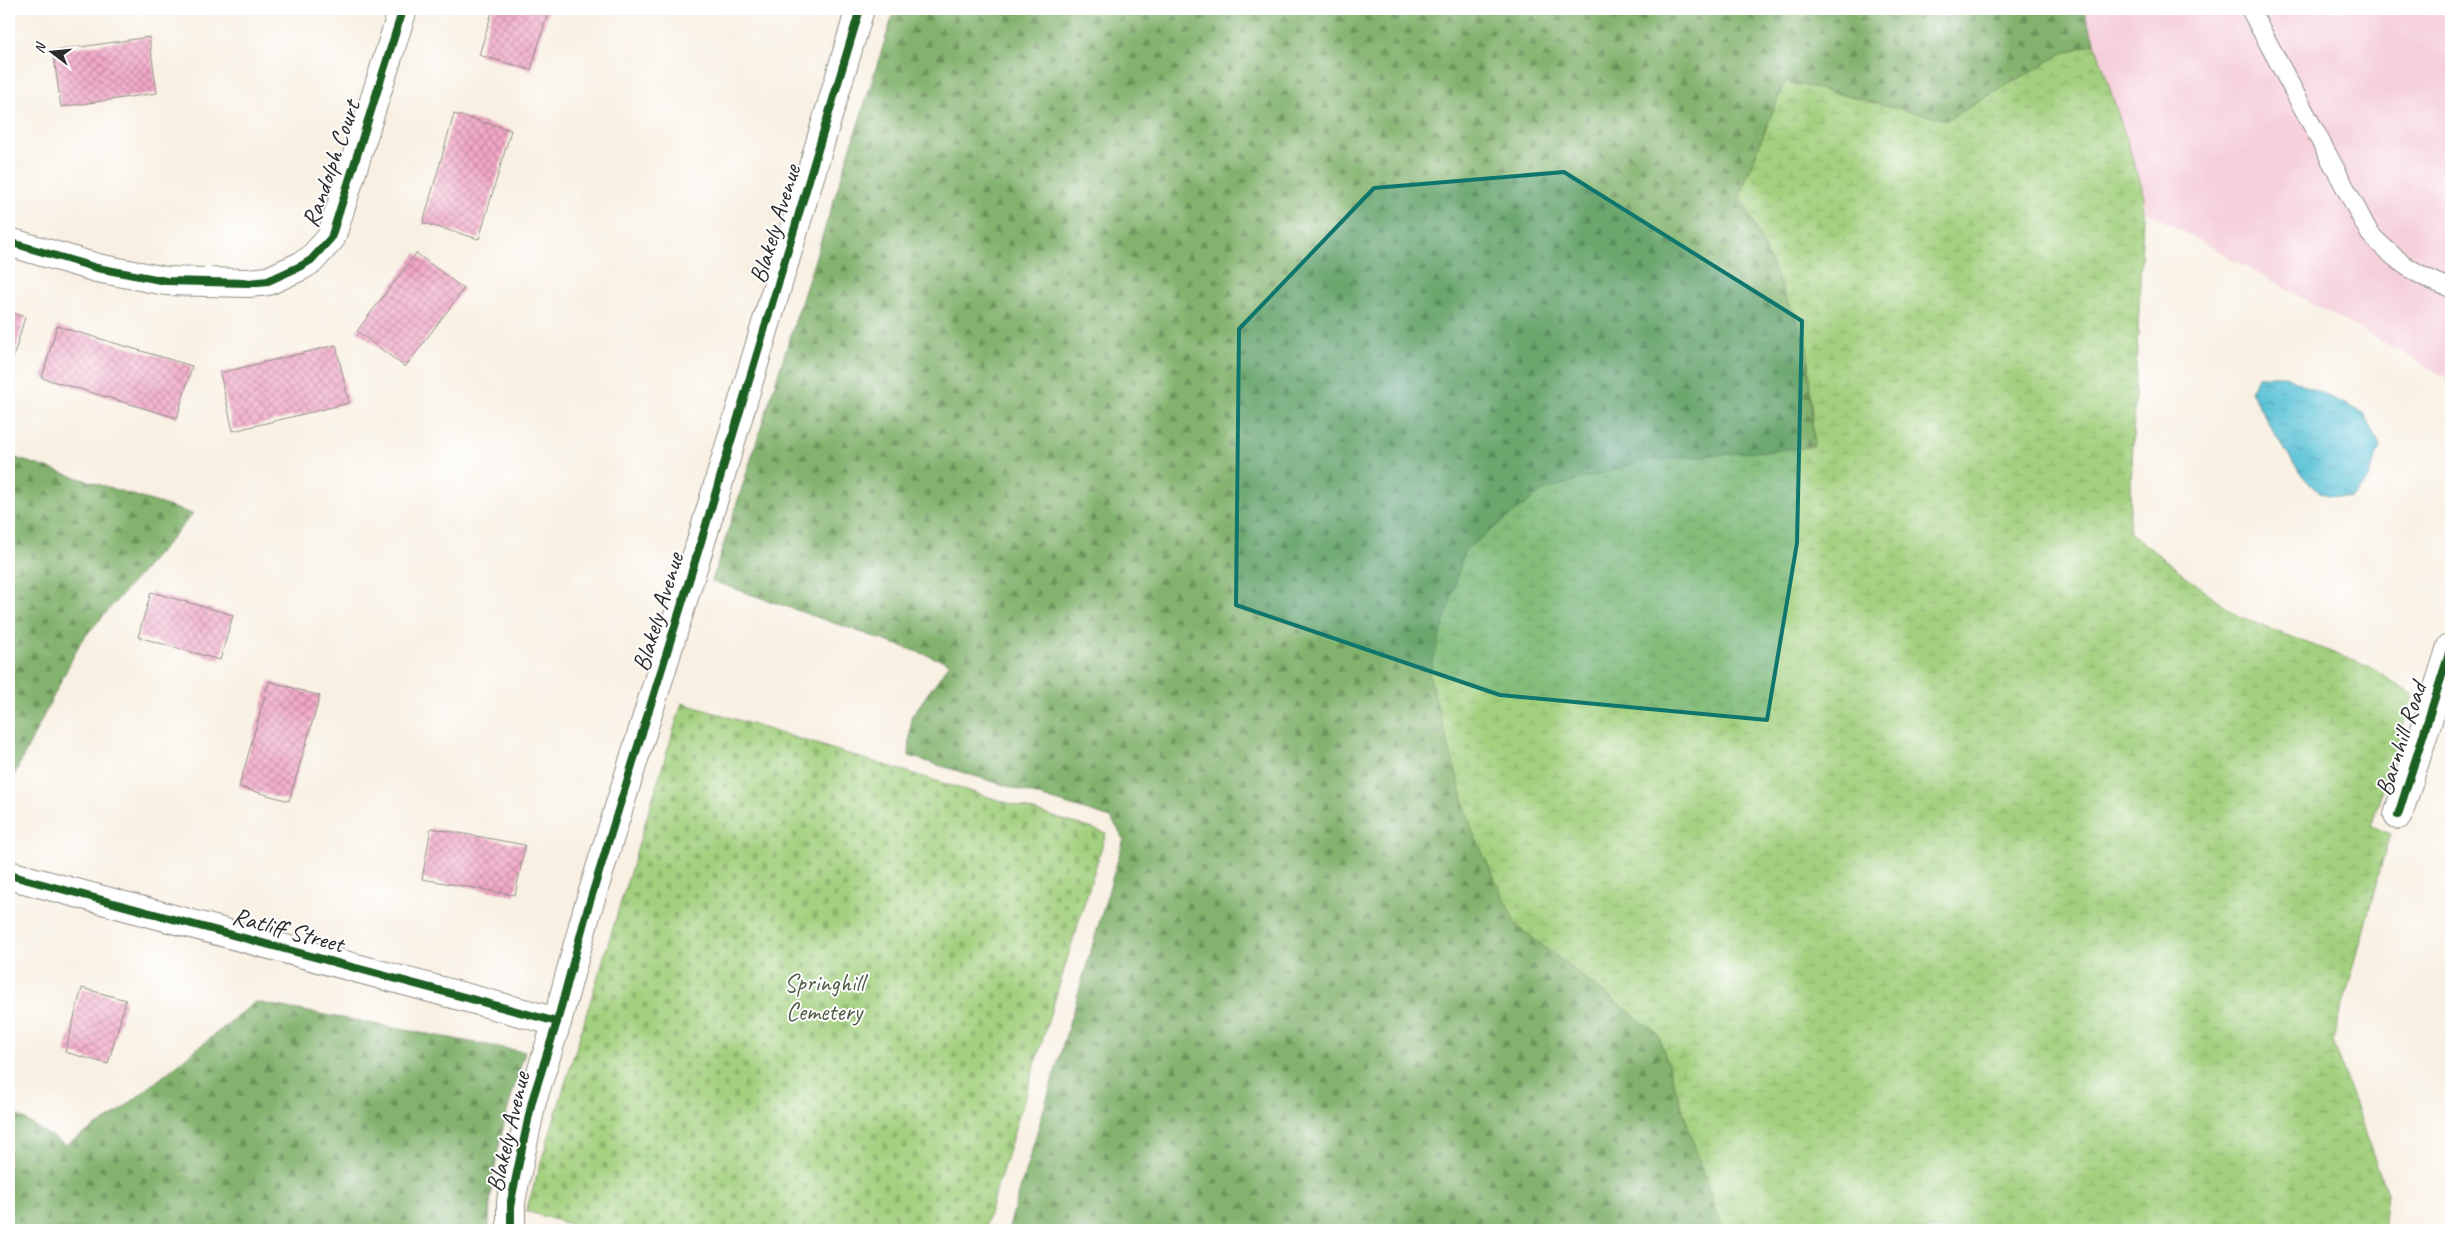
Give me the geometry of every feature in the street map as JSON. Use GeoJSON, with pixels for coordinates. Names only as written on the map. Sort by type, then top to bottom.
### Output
{"type":"FeatureCollection","features":[{"type":"Feature","properties":{"kind":"street","name":"Randolph Court"},"geometry":{"type":"LineString","coordinates":[[9,242],[97,268],[166,281],[248,283],[268,280],[301,266],[311,260],[331,238],[403,9]]}},
{"type":"Feature","properties":{"kind":"street","name":"Blakely Avenue"},"geometry":{"type":"LineString","coordinates":[[510,1230],[511,1201],[532,1101],[557,1022],[587,911],[700,545],[860,9]]}},
{"type":"Feature","properties":{"kind":"street","name":"Barnhill Road"},"geometry":{"type":"LineString","coordinates":[[2398,815],[2451,647]]}},
{"type":"Feature","properties":{"kind":"street","name":"Ratliff Street"},"geometry":{"type":"LineString","coordinates":[[9,875],[557,1022]]}},
{"type":"Feature","properties":{"kind":"lane"},"geometry":{"type":"LineString","coordinates":[[2250,9],[2370,234],[2394,259],[2430,281],[2451,288]]}},
{"type":"Feature","properties":{"kind":"highlighted area"},"geometry":{"type":"Polygon","coordinates":[[[1564,172],[1802,321],[1797,543],[1767,720],[1500,695],[1236,605],[1239,329],[1374,188],[1564,172]]]}},
{"type":"Feature","properties":{"kind":"shaded area"},"geometry":{"type":"Polygon","coordinates":[[[2083,9],[2451,9],[2451,380],[2144,210],[2144,193],[2083,9]]]}},
{"type":"Feature","properties":{"kind":"green space"},"geometry":{"type":"Polygon","coordinates":[[[895,9],[1605,9],[1638,18],[1640,9],[2083,9],[2095,43],[2061,54],[1947,120],[1785,81],[1740,194],[1807,345],[1814,447],[1643,461],[1517,926],[1658,1034],[1722,1230],[1008,1230],[1124,839],[1111,818],[909,756],[911,717],[950,663],[712,581],[895,9]]]}},
{"type":"Feature","properties":{"kind":"green space"},"geometry":{"type":"Polygon","coordinates":[[[2095,43],[2144,193],[2129,532],[2239,617],[2370,667],[2413,695],[2371,826],[2390,833],[2333,1042],[2387,1193],[2383,1230],[1722,1230],[1658,1034],[1517,926],[1472,830],[1429,674],[1465,550],[1544,490],[1643,461],[1814,447],[1807,345],[1740,194],[1785,81],[1947,120],[2061,54],[2095,43]]]}},
{"type":"Feature","properties":{"kind":"green space"},"geometry":{"type":"Polygon","coordinates":[[[9,456],[193,514],[81,641],[9,785],[9,456]]]}},
{"type":"Feature","properties":{"kind":"green space","name":"Springhill Cemetery"},"geometry":{"type":"Polygon","coordinates":[[[682,703],[1106,833],[984,1230],[589,1230],[526,1211],[682,703]]]}},
{"type":"Feature","properties":{"kind":"green space"},"geometry":{"type":"Polygon","coordinates":[[[255,1002],[525,1052],[500,1140],[492,1185],[489,1230],[9,1230],[9,1110],[65,1145],[115,1115],[255,1002]]]}},
{"type":"Feature","properties":{"kind":"water"},"geometry":{"type":"Polygon","coordinates":[[[2259,376],[2285,376],[2364,413],[2380,446],[2368,480],[2350,499],[2320,492],[2311,485],[2292,461],[2250,391],[2259,376]]]}},
{"type":"Feature","properties":{"kind":"building"},"geometry":{"type":"Polygon","coordinates":[[[493,9],[549,9],[531,70],[479,55],[493,9]]]}},
{"type":"Feature","properties":{"kind":"building"},"geometry":{"type":"Polygon","coordinates":[[[149,37],[157,93],[61,107],[53,51],[149,37]]]}},
{"type":"Feature","properties":{"kind":"building"},"geometry":{"type":"Polygon","coordinates":[[[454,114],[511,130],[479,239],[423,223],[454,114]]]}},
{"type":"Feature","properties":{"kind":"building"},"geometry":{"type":"Polygon","coordinates":[[[416,253],[464,289],[405,367],[357,331],[416,253]]]}},
{"type":"Feature","properties":{"kind":"building"},"geometry":{"type":"Polygon","coordinates":[[[9,312],[25,317],[9,372],[9,312]]]}},
{"type":"Feature","properties":{"kind":"building"},"geometry":{"type":"Polygon","coordinates":[[[57,326],[192,366],[177,418],[42,378],[57,326]]]}},
{"type":"Feature","properties":{"kind":"building"},"geometry":{"type":"Polygon","coordinates":[[[336,345],[349,403],[233,431],[220,373],[336,345]]]}},
{"type":"Feature","properties":{"kind":"building"},"geometry":{"type":"Polygon","coordinates":[[[151,592],[233,615],[220,660],[138,637],[151,592]]]}},
{"type":"Feature","properties":{"kind":"building"},"geometry":{"type":"Polygon","coordinates":[[[269,681],[320,696],[289,801],[239,787],[269,681]]]}},
{"type":"Feature","properties":{"kind":"building"},"geometry":{"type":"Polygon","coordinates":[[[431,828],[525,845],[515,895],[422,879],[431,828]]]}},
{"type":"Feature","properties":{"kind":"building"},"geometry":{"type":"Polygon","coordinates":[[[82,988],[126,1000],[108,1064],[65,1052],[82,988]]]}},
{"type":"Feature","properties":{"kind":"cycle path"},"geometry":{"type":"LineString","coordinates":[[9,242],[97,268],[166,281],[248,283],[268,281],[301,266],[311,260],[331,238],[403,9]]}},
{"type":"Feature","properties":{"kind":"cycle path"},"geometry":{"type":"LineString","coordinates":[[511,1230],[511,1201],[532,1101],[557,1022],[587,911],[700,545],[860,9]]}},
{"type":"Feature","properties":{"kind":"cycle path"},"geometry":{"type":"LineString","coordinates":[[2398,815],[2451,647]]}},
{"type":"Feature","properties":{"kind":"cycle path"},"geometry":{"type":"LineString","coordinates":[[9,875],[557,1022]]}}]}
